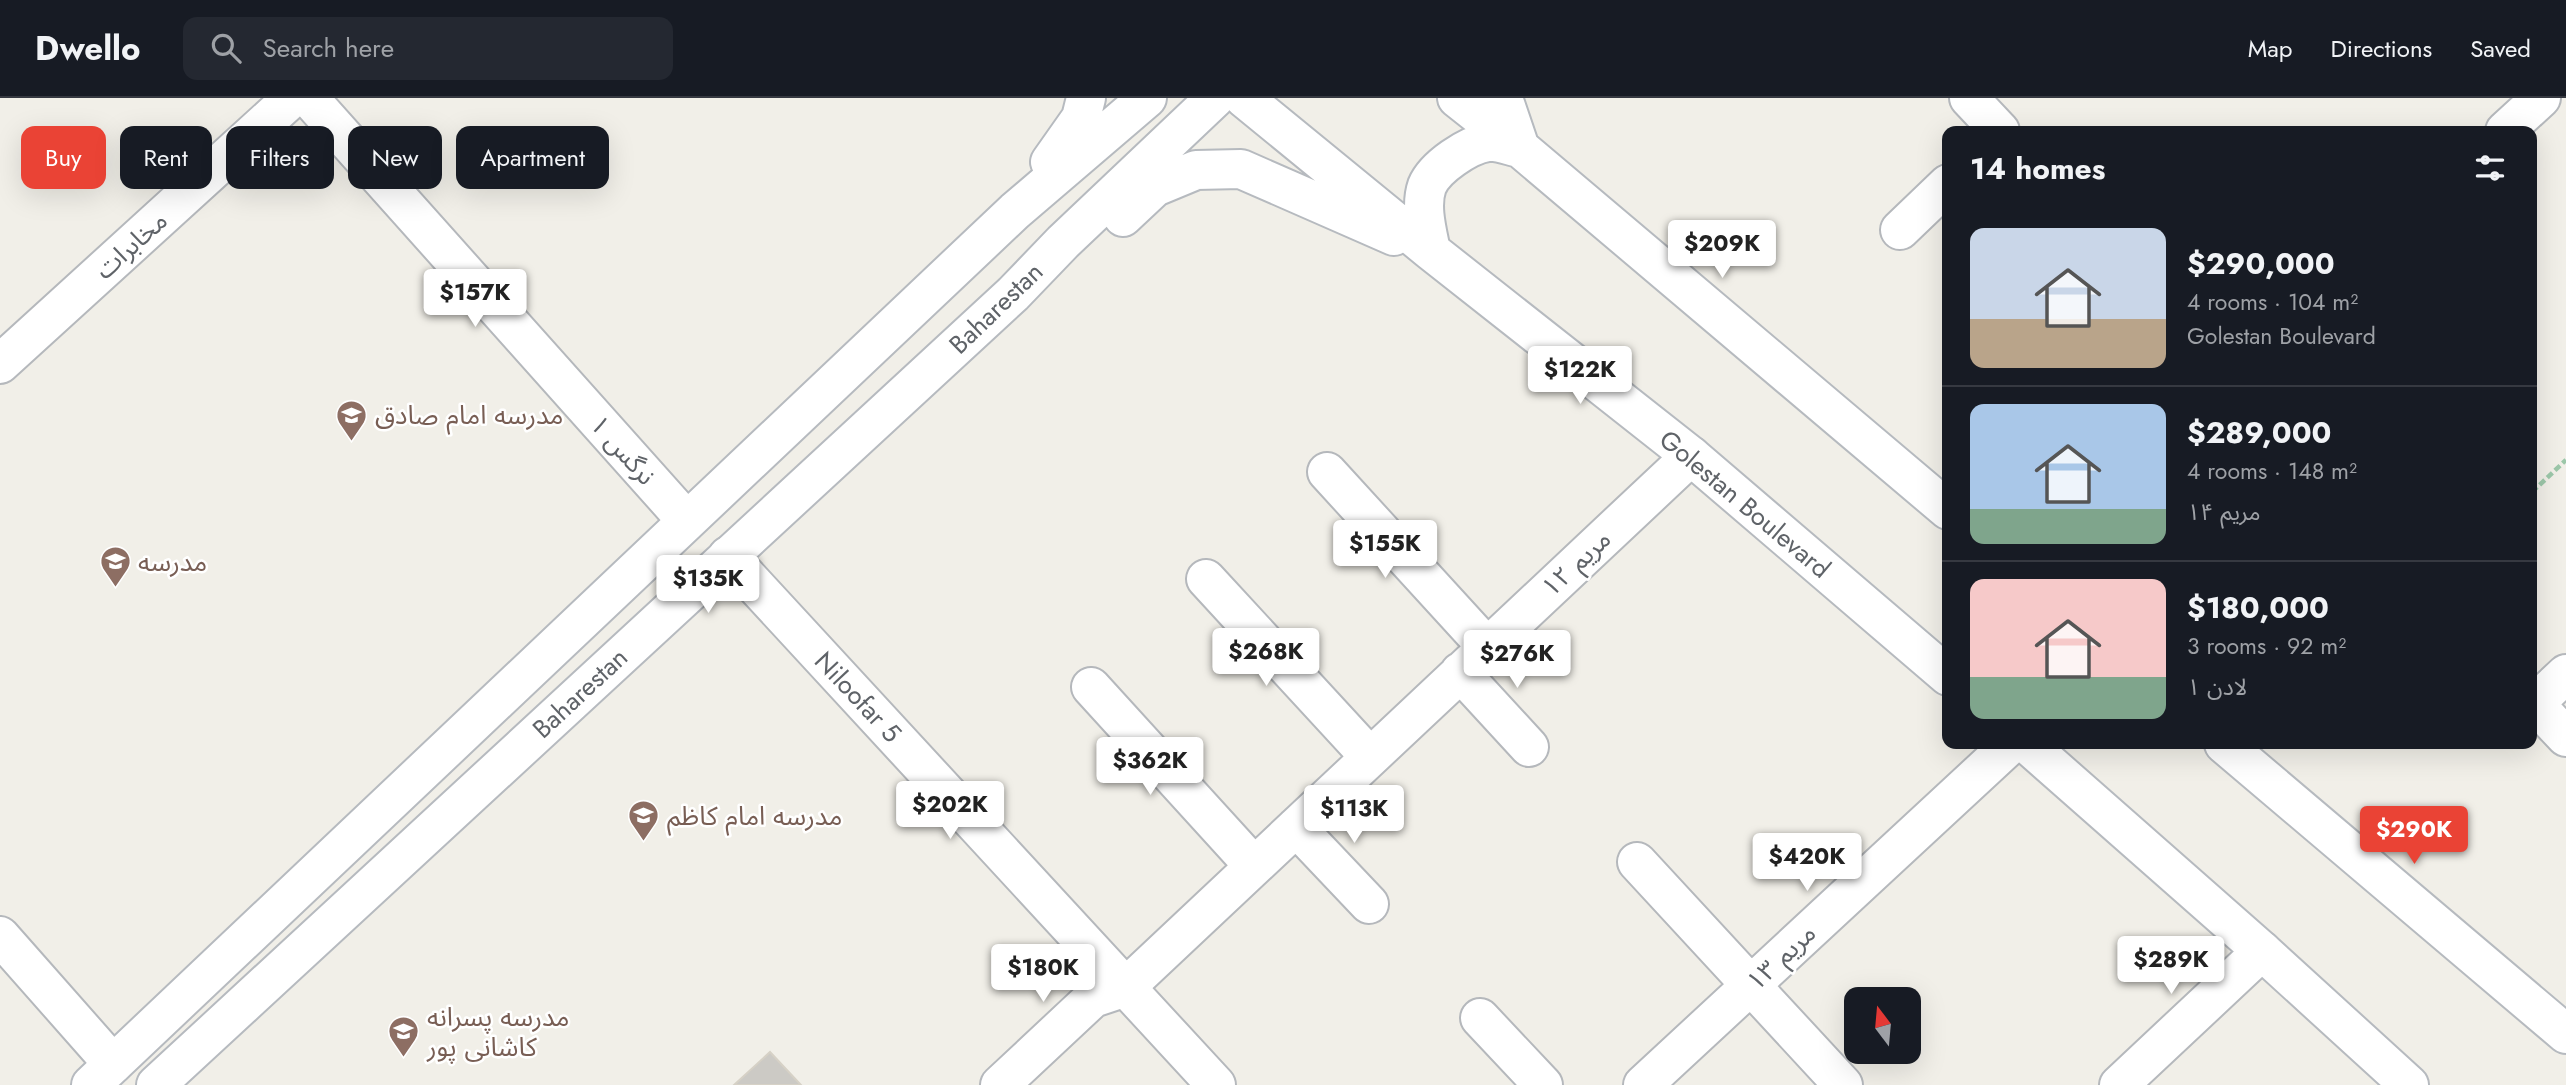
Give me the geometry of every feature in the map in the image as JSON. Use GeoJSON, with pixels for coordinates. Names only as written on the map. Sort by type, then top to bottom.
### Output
{"type":"FeatureCollection","features":[{"type":"Feature","properties":{"kind":"main road","name":"مخابرات"},"geometry":{"type":"LineString","coordinates":[[0,364],[292,98]]}},
{"type":"Feature","properties":{"kind":"main road","name":"نرگس ۱"},"geometry":{"type":"LineString","coordinates":[[309,98],[686,520]]}},
{"type":"Feature","properties":{"kind":"main road"},"geometry":{"type":"LineString","coordinates":[[1016,211],[1081,118],[1086,98]]}},
{"type":"Feature","properties":{"kind":"main road","name":"Baharestan"},"geometry":{"type":"LineString","coordinates":[[112,1078],[686,520],[1016,211],[1147,98]]}},
{"type":"Feature","properties":{"kind":"main road","name":"Baharestan"},"geometry":{"type":"LineString","coordinates":[[156,1085],[1013,294],[1063,242],[1215,98]]}},
{"type":"Feature","properties":{"kind":"main road","name":"Golestan Boulevard"},"geometry":{"type":"LineString","coordinates":[[1244,98],[1431,251],[1690,456],[1942,671]]}},
{"type":"Feature","properties":{"kind":"main road"},"geometry":{"type":"LineString","coordinates":[[1457,98],[1520,148],[1942,505]]}},
{"type":"Feature","properties":{"kind":"main road"},"geometry":{"type":"LineString","coordinates":[[1503,98],[1520,148]]}},
{"type":"Feature","properties":{"kind":"main road"},"geometry":{"type":"LineString","coordinates":[[1969,98],[1995,126]]}},
{"type":"Feature","properties":{"kind":"main road"},"geometry":{"type":"LineString","coordinates":[[2510,126],[2541,98]]}},
{"type":"Feature","properties":{"kind":"main road"},"geometry":{"type":"LineString","coordinates":[[1431,251],[1424,214],[1427,186],[1441,167],[1459,153],[1488,142],[1520,148]]}},
{"type":"Feature","properties":{"kind":"main road"},"geometry":{"type":"LineString","coordinates":[[1013,294],[1110,228],[1155,187],[1196,170],[1241,169],[1358,222],[1431,251]]}},
{"type":"Feature","properties":{"kind":"main road"},"geometry":{"type":"LineString","coordinates":[[1900,230],[1942,190]]}},
{"type":"Feature","properties":{"kind":"main road","name":"مریم ۱۲"},"geometry":{"type":"LineString","coordinates":[[1126,987],[1690,456]]}},
{"type":"Feature","properties":{"kind":"main road"},"geometry":{"type":"LineString","coordinates":[[1327,472],[1474,659],[1529,747]]}},
{"type":"Feature","properties":{"kind":"main road","name":"Niloofar 5"},"geometry":{"type":"LineString","coordinates":[[728,556],[1216,1085]]}},
{"type":"Feature","properties":{"kind":"main road"},"geometry":{"type":"LineString","coordinates":[[1206,579],[1370,757]]}},
{"type":"Feature","properties":{"kind":"main road"},"geometry":{"type":"LineString","coordinates":[[2537,699],[2566,674]]}},
{"type":"Feature","properties":{"kind":"main road"},"geometry":{"type":"LineString","coordinates":[[1091,687],[1254,866]]}},
{"type":"Feature","properties":{"kind":"main road"},"geometry":{"type":"LineString","coordinates":[[2537,706],[2566,737]]}},
{"type":"Feature","properties":{"kind":"main road","name":"مریم ۱۳"},"geometry":{"type":"LineString","coordinates":[[1643,1085],[2006,749]]}},
{"type":"Feature","properties":{"kind":"main road"},"geometry":{"type":"LineString","coordinates":[[2034,749],[2409,1085]]}},
{"type":"Feature","properties":{"kind":"main road"},"geometry":{"type":"LineString","coordinates":[[2230,749],[2566,1034]]}},
{"type":"Feature","properties":{"kind":"main road"},"geometry":{"type":"LineString","coordinates":[[1296,827],[1369,904]]}},
{"type":"Feature","properties":{"kind":"main road"},"geometry":{"type":"LineString","coordinates":[[1637,862],[1843,1085]]}},
{"type":"Feature","properties":{"kind":"main road"},"geometry":{"type":"LineString","coordinates":[[0,936],[112,1078]]}},
{"type":"Feature","properties":{"kind":"main road"},"geometry":{"type":"LineString","coordinates":[[2119,1085],[2262,951]]}},
{"type":"Feature","properties":{"kind":"main road"},"geometry":{"type":"LineString","coordinates":[[1000,1085],[1093,998],[1126,987]]}},
{"type":"Feature","properties":{"kind":"main road"},"geometry":{"type":"LineString","coordinates":[[1480,1018],[1543,1085]]}},
{"type":"Feature","properties":{"kind":"path"},"geometry":{"type":"LineString","coordinates":[[2537,487],[2566,460]]}},
{"type":"Feature","properties":{"kind":"building"},"geometry":{"type":"Polygon","coordinates":[[[770,1052],[801,1085],[734,1085],[770,1052]]]}},
{"type":"Feature","properties":{"kind":"place","name":"مدرسه امام صادق"},"geometry":{"type":"Point","coordinates":[352,442]}},
{"type":"Feature","properties":{"kind":"place","name":"مدرسه"},"geometry":{"type":"Point","coordinates":[115,589]}},
{"type":"Feature","properties":{"kind":"place","name":"مدرسه امام کاظم"},"geometry":{"type":"Point","coordinates":[644,843]}},
{"type":"Feature","properties":{"kind":"place","name":"مدرسه پسرانه کاشانی پور"},"geometry":{"type":"Point","coordinates":[404,1059]}}]}
